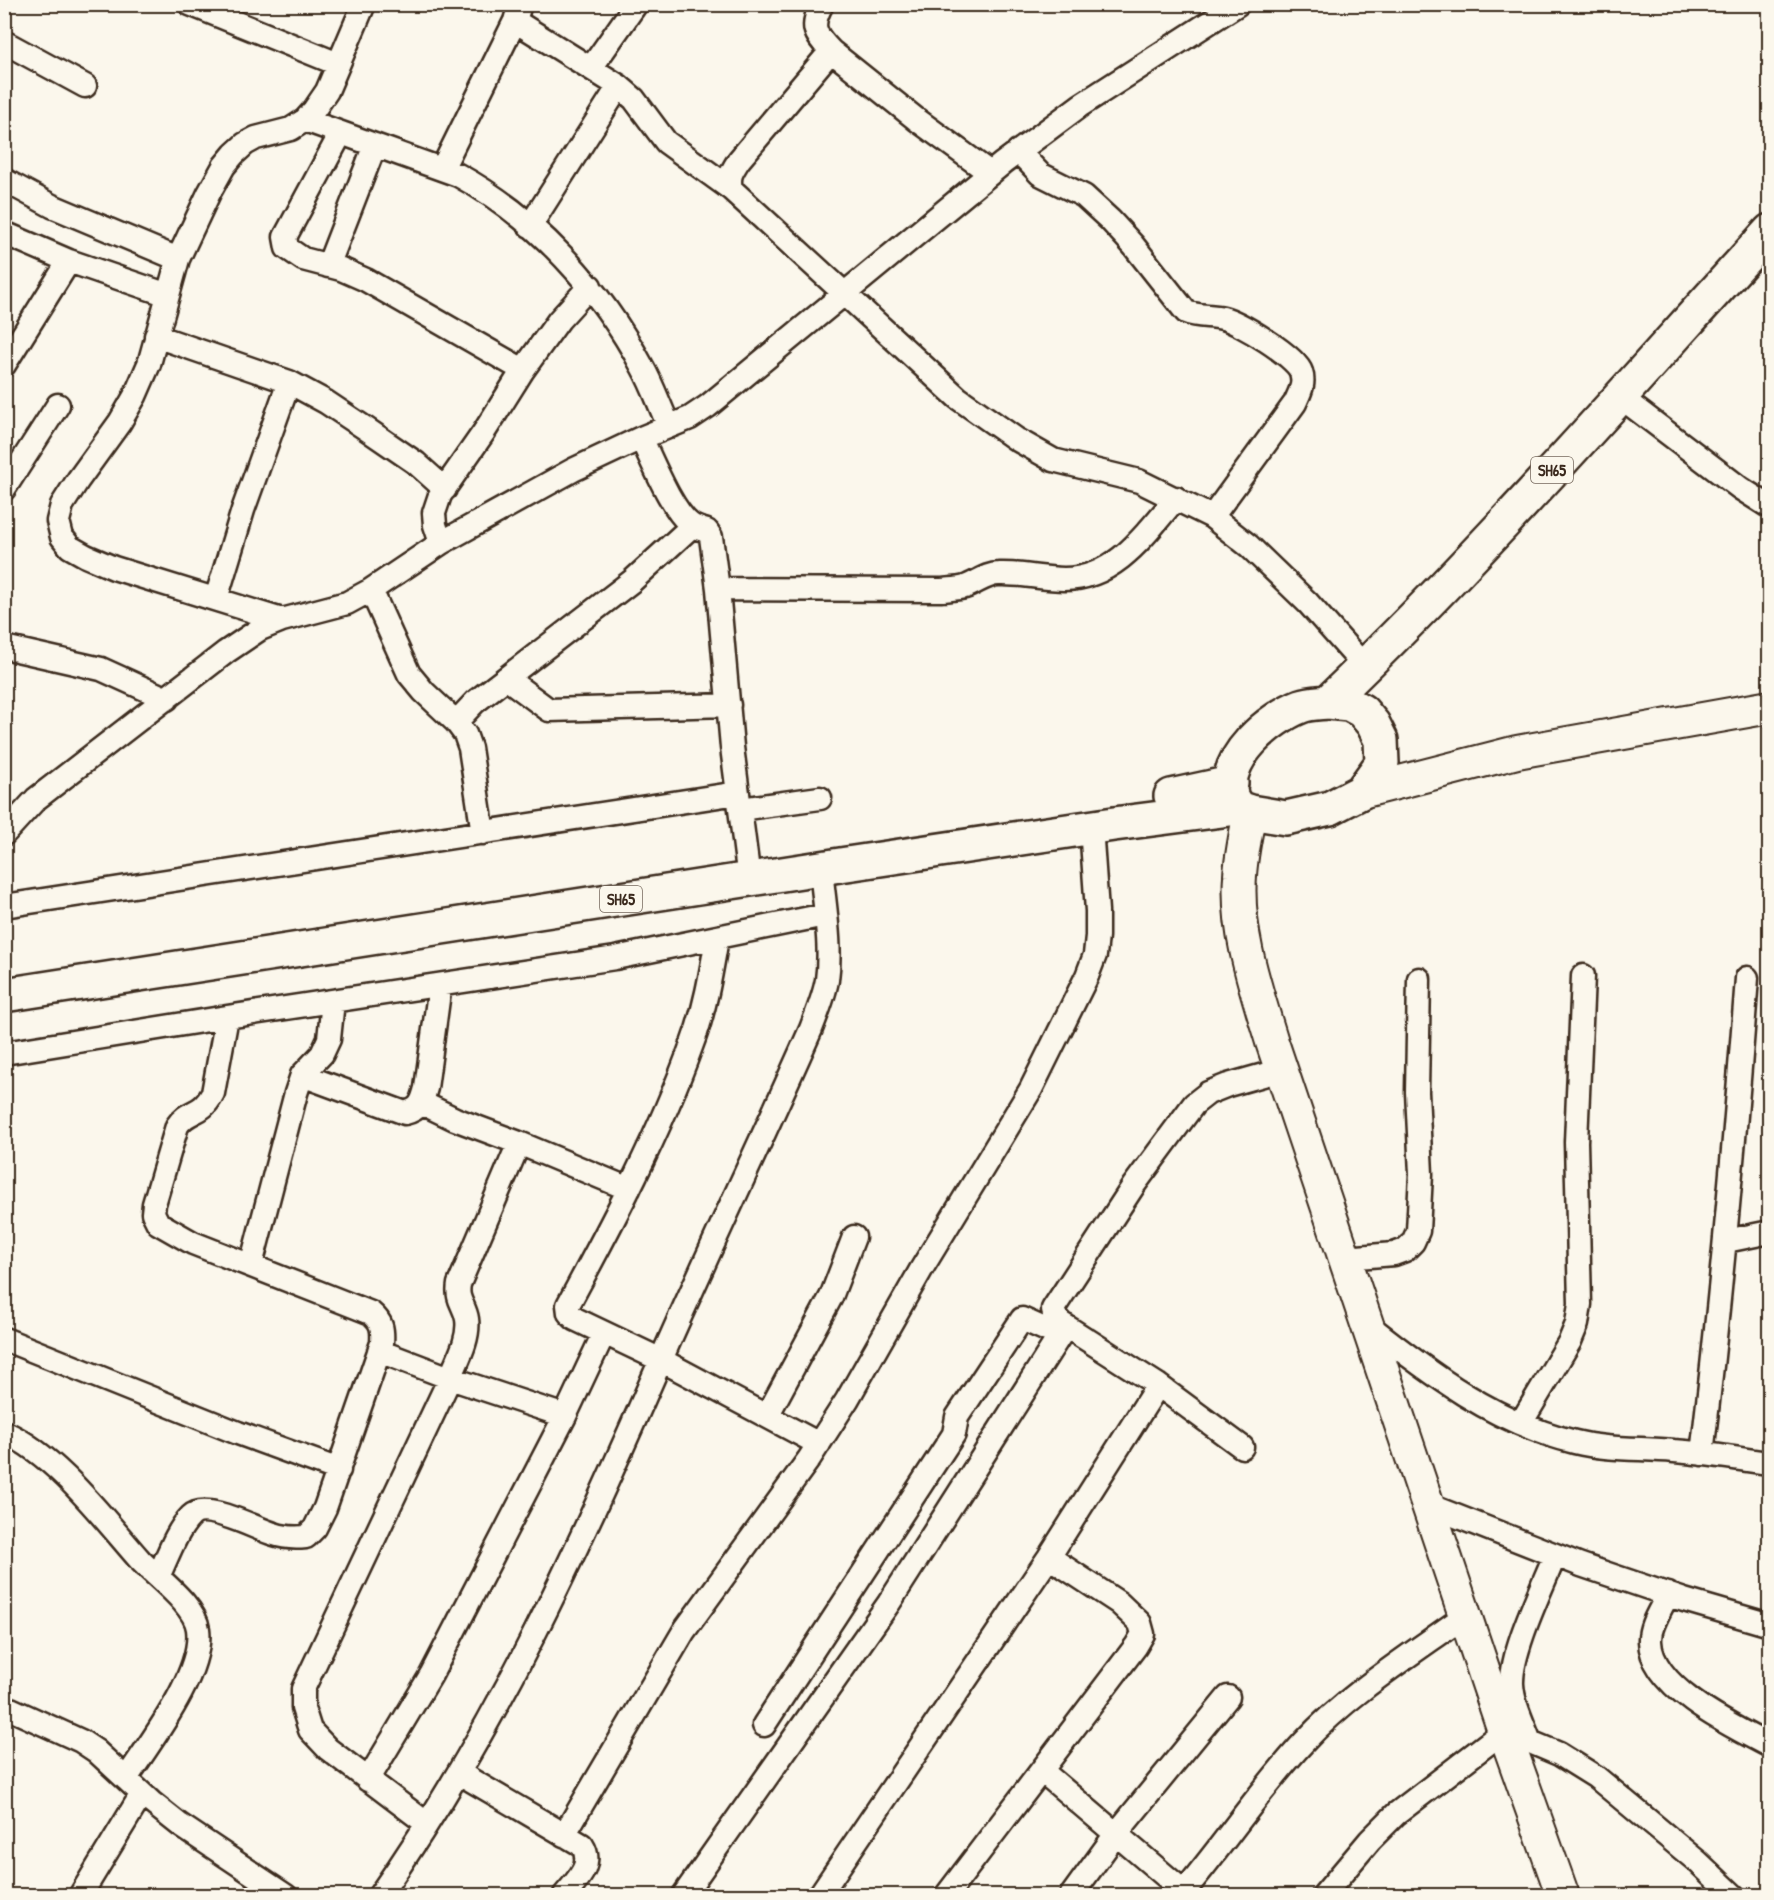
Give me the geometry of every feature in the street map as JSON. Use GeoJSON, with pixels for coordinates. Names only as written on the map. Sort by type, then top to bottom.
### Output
{"type":"FeatureCollection","features":[{"type":"Feature","properties":{"kind":"main road","name":"SH65"},"geometry":{"type":"LineString","coordinates":[[1328,702],[1392,640],[1513,513],[1770,231]]}},
{"type":"Feature","properties":{"kind":"main road","name":"SH65"},"geometry":{"type":"LineString","coordinates":[[4,995],[1193,793],[1239,801],[1286,818],[1330,808],[1361,792],[1382,763],[1381,740],[1373,724],[1362,711],[1349,704],[1328,702],[1302,706],[1278,718],[1253,737],[1235,765],[1239,801]]}},
{"type":"Feature","properties":{"kind":"main road","name":"SH65"},"geometry":{"type":"LineString","coordinates":[[4,978],[484,904],[748,870],[821,868],[1091,827],[1239,801]]}},
{"type":"Feature","properties":{"kind":"street"},"geometry":{"type":"LineString","coordinates":[[190,4],[338,64]]}},
{"type":"Feature","properties":{"kind":"street"},"geometry":{"type":"LineString","coordinates":[[282,620],[114,568],[86,556],[70,547],[62,537],[58,521],[62,505],[120,422],[135,396],[149,364],[178,259],[209,193],[234,154],[256,138],[291,129],[305,120],[327,91],[364,4]]}},
{"type":"Feature","properties":{"kind":"street"},"geometry":{"type":"LineString","coordinates":[[591,68],[636,4]]}},
{"type":"Feature","properties":{"kind":"street"},"geometry":{"type":"LineString","coordinates":[[822,4],[816,15],[814,26],[818,38],[916,119],[990,173]]}},
{"type":"Feature","properties":{"kind":"street"},"geometry":{"type":"LineString","coordinates":[[4,834],[36,799],[226,652],[260,630],[282,620],[347,603],[371,590],[441,543],[573,470],[690,418],[708,406],[1018,151],[1081,105],[1238,4]]}},
{"type":"Feature","properties":{"kind":"street"},"geometry":{"type":"LineString","coordinates":[[442,169],[517,13],[634,99],[666,142],[731,189],[958,398],[1016,439],[1053,460],[1139,481],[1212,517],[1249,546],[1308,603],[1365,667]]}},
{"type":"Feature","properties":{"kind":"street"},"geometry":{"type":"LineString","coordinates":[[4,42],[85,86]]}},
{"type":"Feature","properties":{"kind":"street"},"geometry":{"type":"LineString","coordinates":[[731,189],[729,179],[739,160],[831,51]]}},
{"type":"Feature","properties":{"kind":"street"},"geometry":{"type":"LineString","coordinates":[[530,226],[619,86]]}},
{"type":"Feature","properties":{"kind":"street"},"geometry":{"type":"LineString","coordinates":[[305,120],[458,175],[513,210],[567,260],[590,286],[643,368],[669,426]]}},
{"type":"Feature","properties":{"kind":"street"},"geometry":{"type":"LineString","coordinates":[[341,133],[285,237],[287,248],[303,259],[341,269],[366,280],[523,370]]}},
{"type":"Feature","properties":{"kind":"street"},"geometry":{"type":"LineString","coordinates":[[328,266],[375,145]]}},
{"type":"Feature","properties":{"kind":"street"},"geometry":{"type":"LineString","coordinates":[[1018,151],[1040,174],[1084,196],[1110,220],[1133,245],[1186,312],[1195,316],[1225,318],[1277,348],[1294,360],[1301,371],[1302,390],[1295,403],[1212,517]]}},
{"type":"Feature","properties":{"kind":"street"},"geometry":{"type":"LineString","coordinates":[[4,180],[52,206],[178,259]]}},
{"type":"Feature","properties":{"kind":"street"},"geometry":{"type":"LineString","coordinates":[[4,233],[69,261],[168,295]]}},
{"type":"Feature","properties":{"kind":"street"},"geometry":{"type":"LineString","coordinates":[[4,365],[69,261]]}},
{"type":"Feature","properties":{"kind":"street"},"geometry":{"type":"LineString","coordinates":[[441,543],[434,513],[436,503],[444,489],[523,370],[559,320],[590,286]]}},
{"type":"Feature","properties":{"kind":"street"},"geometry":{"type":"LineString","coordinates":[[156,336],[289,382],[326,402],[416,463],[444,489]]}},
{"type":"Feature","properties":{"kind":"street"},"geometry":{"type":"LineString","coordinates":[[216,599],[243,510],[289,382]]}},
{"type":"Feature","properties":{"kind":"street"},"geometry":{"type":"LineString","coordinates":[[1619,396],[1740,488],[1770,507]]}},
{"type":"Feature","properties":{"kind":"street"},"geometry":{"type":"LineString","coordinates":[[4,489],[58,405]]}},
{"type":"Feature","properties":{"kind":"street"},"geometry":{"type":"LineString","coordinates":[[641,438],[662,484],[686,520],[692,526],[707,531],[711,537],[748,870]]}},
{"type":"Feature","properties":{"kind":"street"},"geometry":{"type":"LineString","coordinates":[[718,589],[942,590],[965,587],[996,574],[1067,579],[1083,577],[1117,563],[1176,498]]}},
{"type":"Feature","properties":{"kind":"street"},"geometry":{"type":"LineString","coordinates":[[456,722],[475,702],[632,581],[692,526]]}},
{"type":"Feature","properties":{"kind":"street"},"geometry":{"type":"LineString","coordinates":[[371,590],[409,674],[465,734],[470,748],[483,833]]}},
{"type":"Feature","properties":{"kind":"street"},"geometry":{"type":"LineString","coordinates":[[4,647],[101,669],[167,699]]}},
{"type":"Feature","properties":{"kind":"street"},"geometry":{"type":"LineString","coordinates":[[506,678],[549,710],[729,705]]}},
{"type":"Feature","properties":{"kind":"street"},"geometry":{"type":"LineString","coordinates":[[1361,792],[1517,752],[1770,707]]}},
{"type":"Feature","properties":{"kind":"street"},"geometry":{"type":"LineString","coordinates":[[4,906],[483,833],[739,801],[820,798]]}},
{"type":"Feature","properties":{"kind":"street"},"geometry":{"type":"LineString","coordinates":[[1239,801],[1242,919],[1250,969],[1281,1070],[1466,1616],[1517,1736],[1563,1896]]}},
{"type":"Feature","properties":{"kind":"street"},"geometry":{"type":"LineString","coordinates":[[564,1835],[684,1631],[819,1444],[847,1400],[922,1268],[1031,1089],[1087,976],[1095,955],[1097,936],[1091,827]]}},
{"type":"Feature","properties":{"kind":"street"},"geometry":{"type":"LineString","coordinates":[[379,1896],[459,1773],[498,1706],[553,1598],[802,1049],[824,996],[827,978],[828,958],[821,868]]}},
{"type":"Feature","properties":{"kind":"street"},"geometry":{"type":"LineString","coordinates":[[4,1053],[615,958],[825,915]]}},
{"type":"Feature","properties":{"kind":"street"},"geometry":{"type":"LineString","coordinates":[[717,938],[710,982],[692,1044],[651,1143],[568,1305],[569,1313],[575,1319],[661,1360],[819,1444]]}},
{"type":"Feature","properties":{"kind":"street"},"geometry":{"type":"LineString","coordinates":[[1521,1423],[1570,1341],[1577,1324],[1580,1304],[1576,1142],[1583,976]]}},
{"type":"Feature","properties":{"kind":"street"},"geometry":{"type":"LineString","coordinates":[[1702,1454],[1726,1241],[1747,978]]}},
{"type":"Feature","properties":{"kind":"street"},"geometry":{"type":"LineString","coordinates":[[1345,1258],[1394,1254],[1405,1250],[1413,1242],[1418,1231],[1419,979]]}},
{"type":"Feature","properties":{"kind":"street"},"geometry":{"type":"LineString","coordinates":[[302,1075],[405,1113],[417,1110],[422,1103],[426,1088],[440,985]]}},
{"type":"Feature","properties":{"kind":"street"},"geometry":{"type":"LineString","coordinates":[[251,1265],[302,1075],[322,1054],[329,1039],[333,1001]]}},
{"type":"Feature","properties":{"kind":"street"},"geometry":{"type":"LineString","coordinates":[[158,1577],[183,1528],[193,1514],[204,1511],[219,1514],[272,1534],[291,1538],[306,1537],[315,1528],[339,1470],[379,1352],[383,1330],[381,1321],[371,1313],[193,1243],[170,1232],[158,1223],[153,1213],[177,1126],[183,1118],[200,1111],[208,1103],[213,1093],[227,1017]]}},
{"type":"Feature","properties":{"kind":"street"},"geometry":{"type":"LineString","coordinates":[[1063,1331],[1054,1315],[1053,1309],[1056,1302],[1134,1185],[1194,1104],[1208,1093],[1228,1085],[1281,1070]]}},
{"type":"Feature","properties":{"kind":"street"},"geometry":{"type":"LineString","coordinates":[[422,1103],[455,1119],[629,1189]]}},
{"type":"Feature","properties":{"kind":"street"},"geometry":{"type":"LineString","coordinates":[[426,1823],[328,1749],[310,1730],[303,1708],[303,1689],[450,1378],[467,1330],[467,1318],[457,1295],[459,1284],[519,1143]]}},
{"type":"Feature","properties":{"kind":"street"},"geometry":{"type":"LineString","coordinates":[[1726,1241],[1770,1232]]}},
{"type":"Feature","properties":{"kind":"street"},"geometry":{"type":"LineString","coordinates":[[767,1416],[831,1297],[854,1237]]}},
{"type":"Feature","properties":{"kind":"street"},"geometry":{"type":"LineString","coordinates":[[764,1725],[954,1434],[957,1417],[1022,1319],[1063,1331],[1158,1386],[1242,1447]]}},
{"type":"Feature","properties":{"kind":"street"},"geometry":{"type":"LineString","coordinates":[[1366,1323],[1425,1369],[1475,1402],[1550,1435],[1577,1443],[1616,1449],[1647,1449],[1770,1463]]}},
{"type":"Feature","properties":{"kind":"street"},"geometry":{"type":"LineString","coordinates":[[683,1896],[889,1604],[1063,1331]]}},
{"type":"Feature","properties":{"kind":"street"},"geometry":{"type":"LineString","coordinates":[[368,1780],[431,1675],[565,1416],[604,1333]]}},
{"type":"Feature","properties":{"kind":"street"},"geometry":{"type":"LineString","coordinates":[[4,1339],[238,1433],[339,1470]]}},
{"type":"Feature","properties":{"kind":"street"},"geometry":{"type":"LineString","coordinates":[[379,1352],[565,1416]]}},
{"type":"Feature","properties":{"kind":"street"},"geometry":{"type":"LineString","coordinates":[[819,1896],[1049,1557],[1158,1386]]}},
{"type":"Feature","properties":{"kind":"street"},"geometry":{"type":"LineString","coordinates":[[4,1432],[17,1438],[52,1465],[103,1515],[196,1617],[199,1630],[196,1652],[186,1685],[80,1896]]}},
{"type":"Feature","properties":{"kind":"street"},"geometry":{"type":"LineString","coordinates":[[1428,1505],[1555,1555],[1668,1594],[1770,1625]]}},
{"type":"Feature","properties":{"kind":"street"},"geometry":{"type":"LineString","coordinates":[[1517,1736],[1512,1683],[1514,1667],[1519,1646],[1555,1555]]}},
{"type":"Feature","properties":{"kind":"street"},"geometry":{"type":"LineString","coordinates":[[946,1896],[1143,1634],[1140,1623],[1119,1603],[1049,1557]]}},
{"type":"Feature","properties":{"kind":"street"},"geometry":{"type":"LineString","coordinates":[[1668,1594],[1649,1638],[1652,1654],[1662,1674],[1701,1708],[1770,1746]]}},
{"type":"Feature","properties":{"kind":"street"},"geometry":{"type":"LineString","coordinates":[[1041,1770],[1184,1894],[1290,1757],[1313,1733],[1337,1711],[1466,1616]]}},
{"type":"Feature","properties":{"kind":"street"},"geometry":{"type":"LineString","coordinates":[[1071,1896],[1116,1834],[1228,1697]]}},
{"type":"Feature","properties":{"kind":"street"},"geometry":{"type":"LineString","coordinates":[[4,1706],[81,1741],[96,1751],[180,1825],[286,1896]]}},
{"type":"Feature","properties":{"kind":"street"},"geometry":{"type":"LineString","coordinates":[[1323,1896],[1370,1840],[1396,1814],[1517,1736]]}},
{"type":"Feature","properties":{"kind":"street"},"geometry":{"type":"LineString","coordinates":[[1517,1736],[1559,1754],[1596,1777],[1698,1862],[1734,1896]]}},
{"type":"Feature","properties":{"kind":"street"},"geometry":{"type":"LineString","coordinates":[[459,1773],[582,1845],[587,1853],[587,1863],[582,1874],[564,1896]]}}]}
